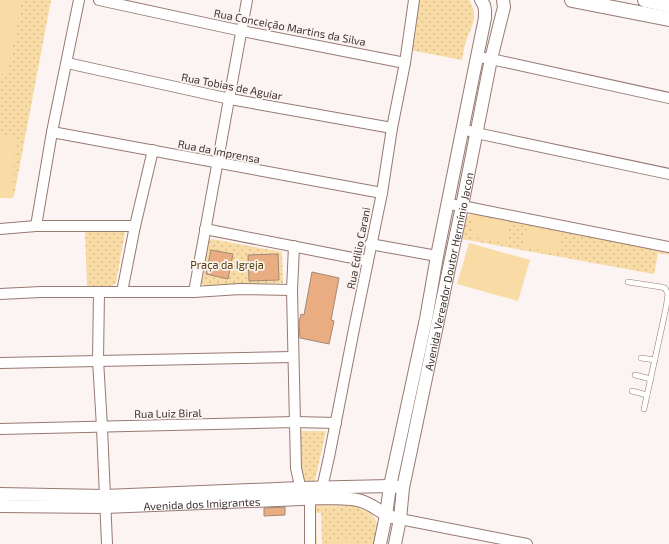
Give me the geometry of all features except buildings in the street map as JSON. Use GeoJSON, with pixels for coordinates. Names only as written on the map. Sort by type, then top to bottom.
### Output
{"type":"FeatureCollection","features":[{"type":"Feature","properties":{"kind":"main road"},"geometry":{"type":"LineString","coordinates":[[572,0],[669,19]]}},
{"type":"Feature","properties":{"kind":"main road"},"geometry":{"type":"LineString","coordinates":[[645,0],[669,5]]}},
{"type":"Feature","properties":{"kind":"street"},"geometry":{"type":"LineString","coordinates":[[36,226],[52,132],[79,0]]}},
{"type":"Feature","properties":{"kind":"street","name":"Rua Conceição Martins da Silva"},"geometry":{"type":"LineString","coordinates":[[99,0],[405,63]]}},
{"type":"Feature","properties":{"kind":"street"},"geometry":{"type":"LineString","coordinates":[[194,292],[247,0]]}},
{"type":"Feature","properties":{"kind":"street","name":"Rua Edilio Carani"},"geometry":{"type":"LineString","coordinates":[[310,494],[329,457],[368,262],[370,244],[382,193],[392,128],[405,63],[414,0]]}},
{"type":"Feature","properties":{"kind":"street","name":"Avenida Vereador Doutor Hermínio Jacon"},"geometry":{"type":"LineString","coordinates":[[380,544],[390,486],[426,319],[437,256],[477,58],[485,10],[481,0]]}},
{"type":"Feature","properties":{"kind":"street","name":"Avenida Vereador Doutor Hermínio Jacon"},"geometry":{"type":"LineString","coordinates":[[394,544],[400,519],[403,488],[491,59],[504,7],[503,0]]}},
{"type":"Feature","properties":{"kind":"street"},"geometry":{"type":"LineString","coordinates":[[477,58],[491,59],[669,98]]}},
{"type":"Feature","properties":{"kind":"street","name":"Rua Tobias de Aguiar"},"geometry":{"type":"LineString","coordinates":[[67,63],[230,99],[392,128]]}},
{"type":"Feature","properties":{"kind":"street"},"geometry":{"type":"LineString","coordinates":[[463,129],[669,174]]}},
{"type":"Feature","properties":{"kind":"street","name":"Rua da Imprensa"},"geometry":{"type":"LineString","coordinates":[[52,132],[382,193]]}},
{"type":"Feature","properties":{"kind":"street"},"geometry":{"type":"LineString","coordinates":[[122,292],[135,226],[153,150]]}},
{"type":"Feature","properties":{"kind":"street"},"geometry":{"type":"LineString","coordinates":[[448,204],[669,247]]}},
{"type":"Feature","properties":{"kind":"street"},"geometry":{"type":"LineString","coordinates":[[0,229],[36,226],[135,226]]}},
{"type":"Feature","properties":{"kind":"street"},"geometry":{"type":"LineString","coordinates":[[205,229],[368,262]]}},
{"type":"Feature","properties":{"kind":"street"},"geometry":{"type":"LineString","coordinates":[[370,244],[437,256]]}},
{"type":"Feature","properties":{"kind":"street"},"geometry":{"type":"LineString","coordinates":[[294,246],[292,290],[296,468],[310,494],[310,544]]}},
{"type":"Feature","properties":{"kind":"street"},"geometry":{"type":"LineString","coordinates":[[0,294],[41,292],[194,292],[240,289],[292,290]]}},
{"type":"Feature","properties":{"kind":"street"},"geometry":{"type":"LineString","coordinates":[[99,292],[98,360],[107,544]]}},
{"type":"Feature","properties":{"kind":"street"},"geometry":{"type":"LineString","coordinates":[[0,363],[294,357]]}},
{"type":"Feature","properties":{"kind":"street","name":"Rua Luiz Biral"},"geometry":{"type":"LineString","coordinates":[[0,429],[295,422],[336,423]]}},
{"type":"Feature","properties":{"kind":"street","name":"Avenida dos Imigrantes"},"geometry":{"type":"LineString","coordinates":[[0,506],[310,494],[390,486],[403,488]]}},
{"type":"Feature","properties":{"kind":"street","name":"Avenida dos Imigrantes"},"geometry":{"type":"LineString","coordinates":[[0,494],[105,501]]}},
{"type":"Feature","properties":{"kind":"street","name":"Avenida dos Imigrantes"},"geometry":{"type":"LineString","coordinates":[[310,494],[359,500],[386,515],[400,519]]}},
{"type":"Feature","properties":{"kind":"street"},"geometry":{"type":"LineString","coordinates":[[400,519],[527,544]]}},
{"type":"Feature","properties":{"kind":"lane"},"geometry":{"type":"LineString","coordinates":[[628,282],[665,288],[668,294],[667,308],[644,409]]}},
{"type":"Feature","properties":{"kind":"lane"},"geometry":{"type":"LineString","coordinates":[[641,358],[655,360]]}},
{"type":"Feature","properties":{"kind":"lane"},"geometry":{"type":"LineString","coordinates":[[635,375],[651,379]]}},
{"type":"Feature","properties":{"kind":"lane"},"geometry":{"type":"LineString","coordinates":[[632,391],[647,395]]}},
{"type":"Feature","properties":{"kind":"green space"},"geometry":{"type":"Polygon","coordinates":[[[0,0],[51,0],[14,196],[0,196],[0,0]]]}},
{"type":"Feature","properties":{"kind":"green space"},"geometry":{"type":"Polygon","coordinates":[[[0,0],[22,0],[7,75],[0,74],[0,0]]]}},
{"type":"Feature","properties":{"kind":"green space"},"geometry":{"type":"Polygon","coordinates":[[[416,0],[469,0],[474,11],[474,20],[465,43],[462,60],[410,50],[416,0]]]}},
{"type":"Feature","properties":{"kind":"green space"},"geometry":{"type":"Polygon","coordinates":[[[0,136],[15,138],[13,198],[0,198],[0,136]]]}},
{"type":"Feature","properties":{"kind":"green space"},"geometry":{"type":"Polygon","coordinates":[[[475,214],[669,252],[669,255],[658,253],[654,274],[462,239],[466,217],[475,214]]]}},
{"type":"Feature","properties":{"kind":"green space"},"geometry":{"type":"Polygon","coordinates":[[[474,216],[510,223],[506,243],[470,236],[474,216]]]}},
{"type":"Feature","properties":{"kind":"green space"},"geometry":{"type":"Polygon","coordinates":[[[527,227],[562,233],[558,253],[523,247],[527,227]]]}},
{"type":"Feature","properties":{"kind":"green space"},"geometry":{"type":"Polygon","coordinates":[[[85,230],[124,230],[125,232],[116,283],[111,287],[87,288],[85,230]]]}},
{"type":"Feature","properties":{"kind":"green space","name":"Praça da Igreja"},"geometry":{"type":"Polygon","coordinates":[[[212,239],[282,252],[283,283],[207,286],[202,284],[200,280],[208,240],[212,239]]]}},
{"type":"Feature","properties":{"kind":"green space"},"geometry":{"type":"Polygon","coordinates":[[[469,243],[530,260],[518,301],[457,284],[469,243]]]}},
{"type":"Feature","properties":{"kind":"green space"},"geometry":{"type":"Polygon","coordinates":[[[300,431],[326,431],[315,481],[303,481],[300,431]]]}},
{"type":"Feature","properties":{"kind":"green space"},"geometry":{"type":"Polygon","coordinates":[[[354,503],[367,509],[373,516],[379,529],[376,533],[374,522],[370,514],[363,510],[345,506],[316,507],[317,544],[314,544],[314,504],[354,503]]]}},
{"type":"Feature","properties":{"kind":"green space"},"geometry":{"type":"Polygon","coordinates":[[[353,506],[360,508],[373,519],[375,524],[374,544],[322,544],[321,513],[316,513],[316,507],[353,506]]]}},
{"type":"Feature","properties":{"kind":"green space"},"geometry":{"type":"Polygon","coordinates":[[[354,538],[354,544],[332,544],[332,539],[354,538]]]}}]}
